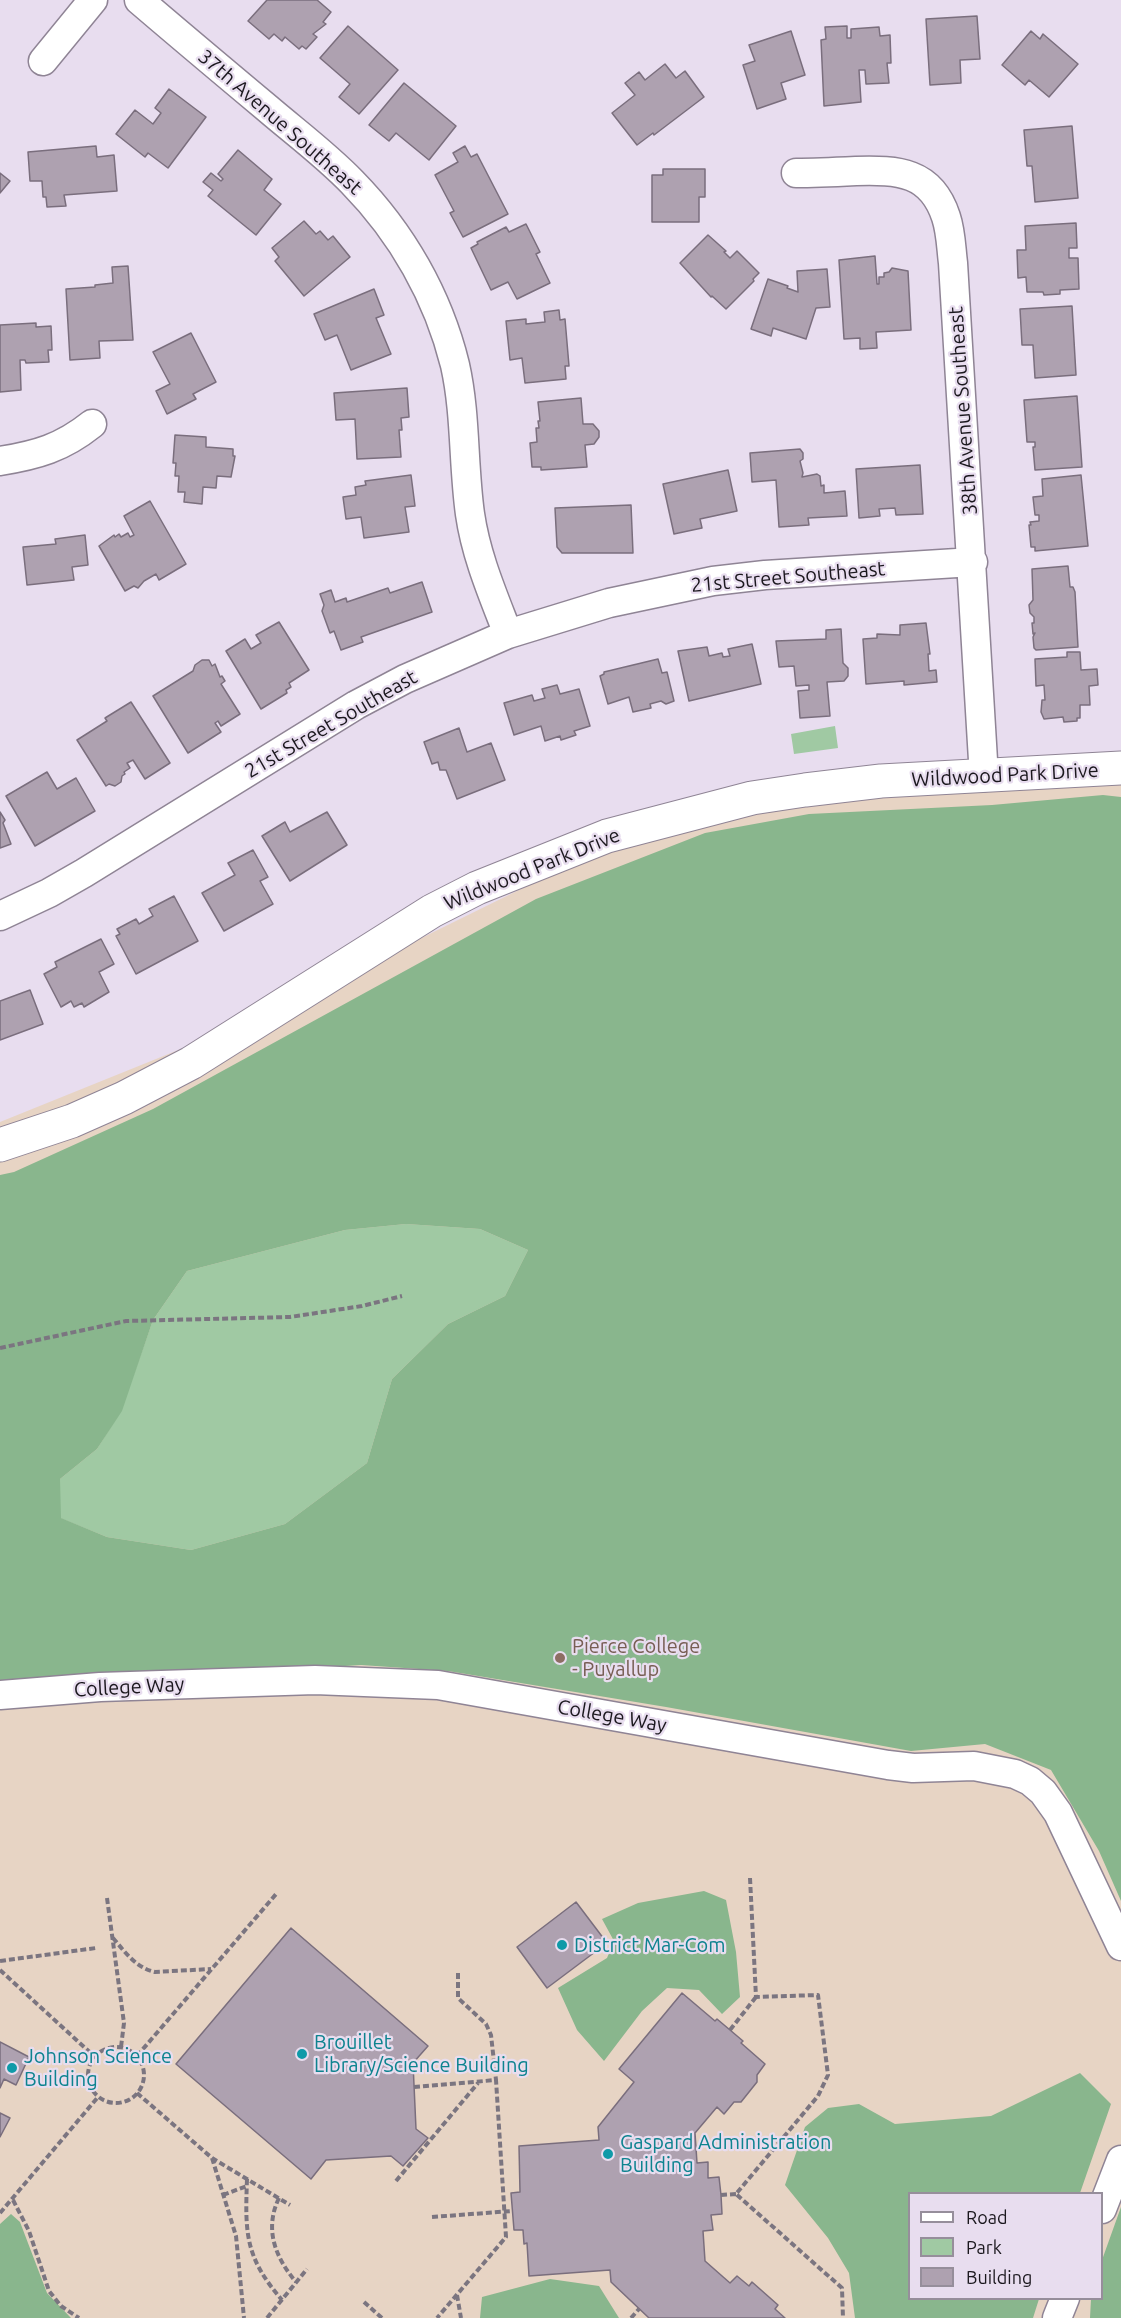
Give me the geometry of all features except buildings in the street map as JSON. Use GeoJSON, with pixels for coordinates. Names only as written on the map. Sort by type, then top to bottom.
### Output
{"type":"FeatureCollection","features":[{"type":"Feature","properties":{"kind":"street"},"geometry":{"type":"LineString","coordinates":[[43,61],[93,0]]}},
{"type":"Feature","properties":{"kind":"street","name":"37th Avenue Southeast"},"geometry":{"type":"LineString","coordinates":[[139,0],[351,180],[391,227],[408,252],[436,307],[455,366],[463,417],[469,512],[473,533],[479,558],[507,634]]}},
{"type":"Feature","properties":{"kind":"street","name":"38th Avenue Southeast"},"geometry":{"type":"LineString","coordinates":[[796,173],[874,171],[904,173],[925,184],[939,200],[950,236],[953,263],[973,562],[984,777]]}},
{"type":"Feature","properties":{"kind":"street"},"geometry":{"type":"LineString","coordinates":[[0,461],[43,452],[61,445],[92,424]]}},
{"type":"Feature","properties":{"kind":"street","name":"21st Street Southeast"},"geometry":{"type":"LineString","coordinates":[[0,916],[49,893],[84,873],[357,705],[425,670],[507,634],[609,603],[713,581],[765,574],[973,562]]}},
{"type":"Feature","properties":{"kind":"street","name":"Wildwood Park Drive"},"geometry":{"type":"LineString","coordinates":[[0,1145],[72,1121],[124,1098],[191,1063],[432,911],[477,888],[607,836],[752,798],[881,781],[1121,768]]}},
{"type":"Feature","properties":{"kind":"street","name":"College Way"},"geometry":{"type":"LineString","coordinates":[[0,1695],[87,1688],[315,1680],[438,1685],[888,1765],[913,1768],[974,1766],[1016,1773],[1043,1792],[1058,1813],[1121,1946]]}},
{"type":"Feature","properties":{"kind":"street"},"geometry":{"type":"LineString","coordinates":[[1103,2204],[1121,2160]]}},
{"type":"Feature","properties":{"kind":"path"},"geometry":{"type":"LineString","coordinates":[[0,1348],[126,1321],[290,1317],[362,1306],[402,1296]]}},
{"type":"Feature","properties":{"kind":"path"},"geometry":{"type":"LineString","coordinates":[[730,2030],[756,1997],[750,1878]]}},
{"type":"Feature","properties":{"kind":"path"},"geometry":{"type":"LineString","coordinates":[[137,2056],[277,1893]]}},
{"type":"Feature","properties":{"kind":"path"},"geometry":{"type":"LineString","coordinates":[[107,1898],[124,2023],[121,2047]]}},
{"type":"Feature","properties":{"kind":"path"},"geometry":{"type":"LineString","coordinates":[[112,1938],[139,1966],[147,1970],[155,1972],[212,1969]]}},
{"type":"Feature","properties":{"kind":"path"},"geometry":{"type":"LineString","coordinates":[[0,1961],[96,1948]]}},
{"type":"Feature","properties":{"kind":"path"},"geometry":{"type":"LineString","coordinates":[[0,1970],[94,2057]]}},
{"type":"Feature","properties":{"kind":"path"},"geometry":{"type":"LineString","coordinates":[[437,2318],[506,2237],[506,2211],[491,2035],[486,2024],[458,1998],[458,1973]]}},
{"type":"Feature","properties":{"kind":"path"},"geometry":{"type":"LineString","coordinates":[[736,2194],[818,2096],[828,2075],[818,1995],[756,1997]]}},
{"type":"Feature","properties":{"kind":"path"},"geometry":{"type":"LineString","coordinates":[[111,2047],[121,2047],[137,2056],[144,2074],[137,2093],[129,2100],[118,2103],[108,2102],[98,2097],[91,2088],[88,2078],[89,2067],[94,2057],[111,2047]]}},
{"type":"Feature","properties":{"kind":"path"},"geometry":{"type":"LineString","coordinates":[[414,2087],[496,2080]]}},
{"type":"Feature","properties":{"kind":"path"},"geometry":{"type":"LineString","coordinates":[[396,2181],[479,2082]]}},
{"type":"Feature","properties":{"kind":"path"},"geometry":{"type":"LineString","coordinates":[[137,2093],[212,2158],[290,2205]]}},
{"type":"Feature","properties":{"kind":"path"},"geometry":{"type":"LineString","coordinates":[[0,2213],[98,2097]]}},
{"type":"Feature","properties":{"kind":"path"},"geometry":{"type":"LineString","coordinates":[[212,2158],[236,2236],[244,2318]]}},
{"type":"Feature","properties":{"kind":"path"},"geometry":{"type":"LineString","coordinates":[[248,2179],[248,2235],[253,2258],[264,2278],[282,2300]]}},
{"type":"Feature","properties":{"kind":"path"},"geometry":{"type":"LineString","coordinates":[[224,2195],[247,2186]]}},
{"type":"Feature","properties":{"kind":"path"},"geometry":{"type":"LineString","coordinates":[[721,2195],[736,2194],[842,2288],[843,2318]]}},
{"type":"Feature","properties":{"kind":"path"},"geometry":{"type":"LineString","coordinates":[[279,2198],[272,2213],[277,2256],[296,2282]]}},
{"type":"Feature","properties":{"kind":"path"},"geometry":{"type":"LineString","coordinates":[[13,2200],[29,2231],[50,2291],[61,2306],[79,2318]]}},
{"type":"Feature","properties":{"kind":"path"},"geometry":{"type":"LineString","coordinates":[[432,2217],[512,2211]]}},
{"type":"Feature","properties":{"kind":"path"},"geometry":{"type":"LineString","coordinates":[[267,2318],[307,2269]]}},
{"type":"Feature","properties":{"kind":"path"},"geometry":{"type":"LineString","coordinates":[[457,2294],[461,2318]]}},
{"type":"Feature","properties":{"kind":"path"},"geometry":{"type":"LineString","coordinates":[[364,2302],[382,2318]]}},
{"type":"Feature","properties":{"kind":"path"},"geometry":{"type":"LineString","coordinates":[[631,2318],[639,2308]]}},
{"type":"Feature","properties":{"kind":"shaded area","name":"Pierce College - Puyallup"},"geometry":{"type":"Polygon","coordinates":[[[1121,771],[1121,2318],[0,2318],[0,1122],[265,1015],[659,821],[1121,771]]]}},
{"type":"Feature","properties":{"kind":"green space"},"geometry":{"type":"Polygon","coordinates":[[[835,726],[838,748],[794,754],[791,734],[835,726]]]}},
{"type":"Feature","properties":{"kind":"green space"},"geometry":{"type":"Polygon","coordinates":[[[1103,795],[1121,797],[1121,1901],[1099,1851],[1051,1770],[985,1744],[911,1751],[448,1671],[361,1665],[235,1673],[0,1681],[0,1175],[14,1172],[153,1109],[536,899],[705,833],[809,814],[992,805],[1103,795]],[[406,1224],[345,1230],[187,1271],[153,1320],[122,1411],[97,1449],[60,1479],[61,1518],[107,1537],[191,1550],[285,1524],[367,1463],[392,1379],[448,1324],[505,1296],[528,1250],[480,1229],[406,1224]]]}},
{"type":"Feature","properties":{"kind":"green space"},"geometry":{"type":"Polygon","coordinates":[[[406,1224],[480,1229],[528,1250],[505,1296],[448,1324],[392,1379],[367,1463],[285,1524],[191,1550],[107,1537],[60,1518],[60,1479],[97,1449],[121,1411],[153,1320],[187,1271],[345,1230],[406,1224]]]}},
{"type":"Feature","properties":{"kind":"green space"},"geometry":{"type":"Polygon","coordinates":[[[704,1891],[726,1900],[736,1952],[740,1997],[722,2014],[699,1990],[667,1988],[642,2011],[604,2061],[577,2030],[558,1988],[607,1958],[614,1941],[602,1919],[638,1903],[704,1891]]]}},
{"type":"Feature","properties":{"kind":"green space"},"geometry":{"type":"Polygon","coordinates":[[[1080,2073],[1111,2104],[1080,2192],[908,2192],[908,2300],[1039,2300],[1033,2318],[855,2318],[849,2273],[828,2238],[785,2185],[805,2127],[828,2108],[859,2104],[895,2124],[991,2116],[1080,2073]]]}},
{"type":"Feature","properties":{"kind":"green space"},"geometry":{"type":"Polygon","coordinates":[[[1121,2207],[1121,2318],[1090,2318],[1091,2300],[1103,2300],[1103,2257],[1121,2207]]]}},
{"type":"Feature","properties":{"kind":"green space"},"geometry":{"type":"Polygon","coordinates":[[[11,2214],[20,2222],[47,2293],[71,2318],[0,2318],[0,2224],[11,2214]]]}},
{"type":"Feature","properties":{"kind":"green space"},"geometry":{"type":"Polygon","coordinates":[[[550,2279],[599,2286],[619,2318],[480,2318],[482,2297],[550,2279]]]}},
{"type":"Feature","properties":{"kind":"place","name":"Pierce College - Puyallup"},"geometry":{"type":"Point","coordinates":[560,1658]}},
{"type":"Feature","properties":{"kind":"place","name":"District Mar-Com"},"geometry":{"type":"Point","coordinates":[562,1945]}},
{"type":"Feature","properties":{"kind":"place","name":"Brouillet Library/Science Building"},"geometry":{"type":"Point","coordinates":[302,2054]}},
{"type":"Feature","properties":{"kind":"place","name":"Johnson Science Building"},"geometry":{"type":"Point","coordinates":[12,2068]}},
{"type":"Feature","properties":{"kind":"place","name":"Gaspard Administration Building"},"geometry":{"type":"Point","coordinates":[608,2154]}}]}
